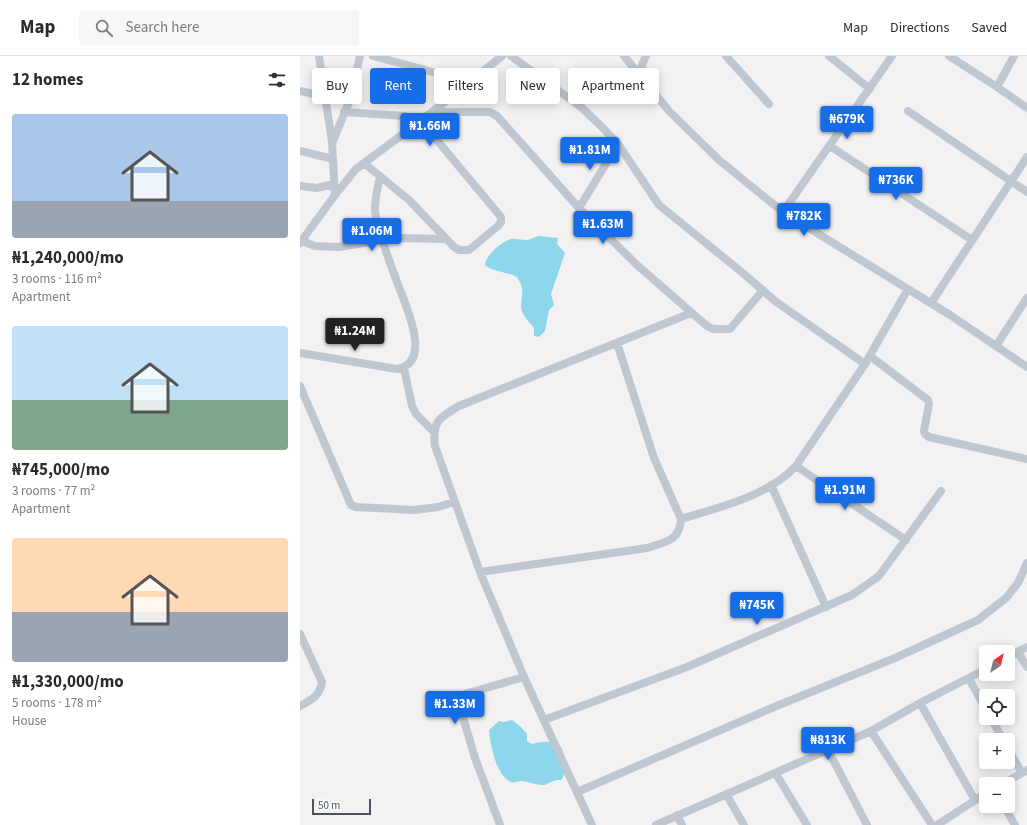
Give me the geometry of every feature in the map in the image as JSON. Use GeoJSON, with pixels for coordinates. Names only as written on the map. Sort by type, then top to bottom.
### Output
{"type":"FeatureCollection","features":[{"type":"Feature","properties":{"kind":"street"},"geometry":{"type":"LineString","coordinates":[[318,56],[320,68]]}},
{"type":"Feature","properties":{"kind":"street"},"geometry":{"type":"LineString","coordinates":[[332,142],[351,97],[360,56]]}},
{"type":"Feature","properties":{"kind":"street"},"geometry":{"type":"LineString","coordinates":[[373,56],[434,72]]}},
{"type":"Feature","properties":{"kind":"street"},"geometry":{"type":"LineString","coordinates":[[487,68],[502,56]]}},
{"type":"Feature","properties":{"kind":"street"},"geometry":{"type":"LineString","coordinates":[[511,56],[581,106],[618,144],[659,205],[794,315],[865,364]]}},
{"type":"Feature","properties":{"kind":"street"},"geometry":{"type":"LineString","coordinates":[[624,56],[633,68]]}},
{"type":"Feature","properties":{"kind":"street"},"geometry":{"type":"LineString","coordinates":[[641,68],[646,56]]}},
{"type":"Feature","properties":{"kind":"street"},"geometry":{"type":"LineString","coordinates":[[726,56],[770,104]]}},
{"type":"Feature","properties":{"kind":"street"},"geometry":{"type":"LineString","coordinates":[[829,56],[870,89]]}},
{"type":"Feature","properties":{"kind":"street"},"geometry":{"type":"LineString","coordinates":[[784,212],[892,56]]}},
{"type":"Feature","properties":{"kind":"street"},"geometry":{"type":"LineString","coordinates":[[949,56],[1027,108]]}},
{"type":"Feature","properties":{"kind":"street"},"geometry":{"type":"LineString","coordinates":[[997,87],[1014,56]]}},
{"type":"Feature","properties":{"kind":"street"},"geometry":{"type":"LineString","coordinates":[[300,91],[312,94]]}},
{"type":"Feature","properties":{"kind":"street"},"geometry":{"type":"LineString","coordinates":[[659,100],[669,112],[719,160],[784,212],[931,303],[1027,367]]}},
{"type":"Feature","properties":{"kind":"street"},"geometry":{"type":"LineString","coordinates":[[327,104],[332,142],[335,194]]}},
{"type":"Feature","properties":{"kind":"street"},"geometry":{"type":"LineString","coordinates":[[442,104],[356,169],[335,194],[301,242],[315,246],[339,247],[402,238],[446,238]]}},
{"type":"Feature","properties":{"kind":"street"},"geometry":{"type":"LineString","coordinates":[[435,110],[452,112],[490,112],[497,116],[579,208],[637,265],[707,326],[713,329],[730,329],[763,290]]}},
{"type":"Feature","properties":{"kind":"street"},"geometry":{"type":"LineString","coordinates":[[908,111],[1027,192]]}},
{"type":"Feature","properties":{"kind":"street"},"geometry":{"type":"LineString","coordinates":[[344,112],[405,116],[421,121],[501,217],[501,222],[469,250],[459,250],[454,247],[409,200],[364,163]]}},
{"type":"Feature","properties":{"kind":"street"},"geometry":{"type":"LineString","coordinates":[[579,208],[618,144]]}},
{"type":"Feature","properties":{"kind":"street"},"geometry":{"type":"LineString","coordinates":[[830,146],[972,240]]}},
{"type":"Feature","properties":{"kind":"street"},"geometry":{"type":"LineString","coordinates":[[300,151],[333,159]]}},
{"type":"Feature","properties":{"kind":"street"},"geometry":{"type":"LineString","coordinates":[[931,303],[1027,157]]}},
{"type":"Feature","properties":{"kind":"street"},"geometry":{"type":"LineString","coordinates":[[300,353],[397,369],[404,368],[413,358],[415,338],[407,307],[382,240],[375,211],[380,176]]}},
{"type":"Feature","properties":{"kind":"street"},"geometry":{"type":"LineString","coordinates":[[300,186],[317,188],[334,184]]}},
{"type":"Feature","properties":{"kind":"street"},"geometry":{"type":"LineString","coordinates":[[681,519],[763,490],[786,476],[796,466],[865,364],[908,289]]}},
{"type":"Feature","properties":{"kind":"street"},"geometry":{"type":"LineString","coordinates":[[996,346],[1027,298]]}},
{"type":"Feature","properties":{"kind":"street"},"geometry":{"type":"LineString","coordinates":[[592,825],[524,677],[480,572],[434,446],[433,431],[437,422],[444,415],[459,406],[692,313]]}},
{"type":"Feature","properties":{"kind":"street"},"geometry":{"type":"LineString","coordinates":[[480,572],[647,548],[668,542],[678,534],[681,526],[681,519],[654,458],[617,343]]}},
{"type":"Feature","properties":{"kind":"street"},"geometry":{"type":"LineString","coordinates":[[870,356],[928,400],[929,404],[924,431],[929,437],[1027,459]]}},
{"type":"Feature","properties":{"kind":"street"},"geometry":{"type":"LineString","coordinates":[[404,368],[412,406],[416,414],[433,431]]}},
{"type":"Feature","properties":{"kind":"street"},"geometry":{"type":"LineString","coordinates":[[300,386],[351,505],[356,507],[414,510],[438,507],[454,502]]}},
{"type":"Feature","properties":{"kind":"street"},"geometry":{"type":"LineString","coordinates":[[796,466],[906,540]]}},
{"type":"Feature","properties":{"kind":"street"},"geometry":{"type":"LineString","coordinates":[[771,485],[826,607]]}},
{"type":"Feature","properties":{"kind":"street"},"geometry":{"type":"LineString","coordinates":[[544,720],[688,667],[852,595],[879,576],[941,491]]}},
{"type":"Feature","properties":{"kind":"street"},"geometry":{"type":"LineString","coordinates":[[577,792],[774,707],[895,658],[978,620],[1006,598],[1018,583],[1027,563]]}},
{"type":"Feature","properties":{"kind":"street"},"geometry":{"type":"LineString","coordinates":[[300,634],[322,682],[321,689],[317,696],[300,706]]}},
{"type":"Feature","properties":{"kind":"street"},"geometry":{"type":"LineString","coordinates":[[1015,654],[1027,647]]}},
{"type":"Feature","properties":{"kind":"street"},"geometry":{"type":"LineString","coordinates":[[1018,652],[1027,667]]}},
{"type":"Feature","properties":{"kind":"street"},"geometry":{"type":"LineString","coordinates":[[656,825],[676,815],[776,774],[871,731],[920,703],[979,673]]}},
{"type":"Feature","properties":{"kind":"street"},"geometry":{"type":"LineString","coordinates":[[500,825],[475,758],[459,704],[460,698],[464,694],[524,677]]}},
{"type":"Feature","properties":{"kind":"street"},"geometry":{"type":"LineString","coordinates":[[969,679],[979,697]]}},
{"type":"Feature","properties":{"kind":"street"},"geometry":{"type":"LineString","coordinates":[[920,703],[975,800]]}},
{"type":"Feature","properties":{"kind":"street"},"geometry":{"type":"LineString","coordinates":[[871,731],[932,825]]}},
{"type":"Feature","properties":{"kind":"street"},"geometry":{"type":"LineString","coordinates":[[828,750],[867,825]]}},
{"type":"Feature","properties":{"kind":"street"},"geometry":{"type":"LineString","coordinates":[[1015,759],[1024,772],[1015,777]]}},
{"type":"Feature","properties":{"kind":"street"},"geometry":{"type":"LineString","coordinates":[[776,774],[807,825]]}},
{"type":"Feature","properties":{"kind":"street"},"geometry":{"type":"LineString","coordinates":[[726,794],[744,825]]}},
{"type":"Feature","properties":{"kind":"street"},"geometry":{"type":"LineString","coordinates":[[937,825],[979,797]]}},
{"type":"Feature","properties":{"kind":"street"},"geometry":{"type":"LineString","coordinates":[[1008,813],[1015,825]]}},
{"type":"Feature","properties":{"kind":"street"},"geometry":{"type":"LineString","coordinates":[[676,815],[682,825]]}},
{"type":"Feature","properties":{"kind":"water"},"geometry":{"type":"Polygon","coordinates":[[[538,236],[558,238],[557,244],[565,253],[551,294],[554,305],[549,310],[545,331],[539,337],[534,336],[534,328],[522,311],[522,288],[517,277],[491,269],[485,265],[491,253],[507,241],[511,239],[528,240],[538,236]]]}},
{"type":"Feature","properties":{"kind":"water"},"geometry":{"type":"Polygon","coordinates":[[[512,720],[527,734],[527,741],[532,744],[548,742],[562,748],[565,760],[565,773],[561,780],[555,780],[543,785],[523,781],[511,782],[501,773],[492,751],[489,730],[499,721],[504,722],[512,720]]]}}]}
